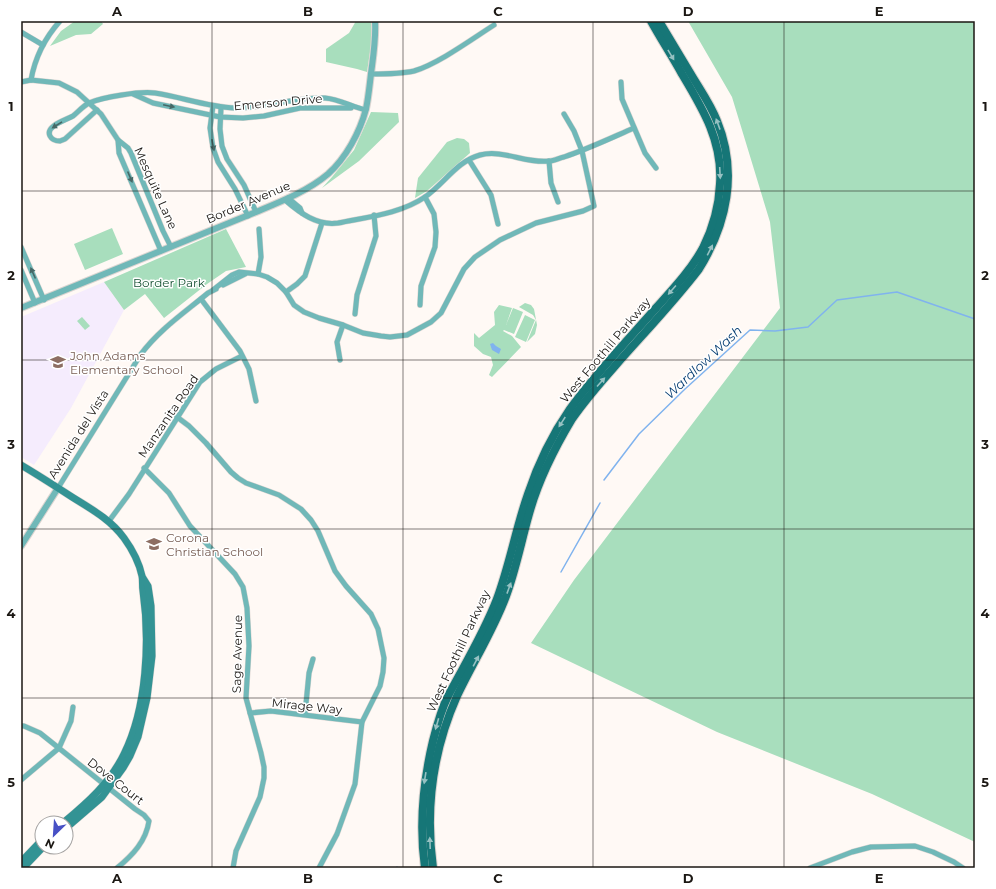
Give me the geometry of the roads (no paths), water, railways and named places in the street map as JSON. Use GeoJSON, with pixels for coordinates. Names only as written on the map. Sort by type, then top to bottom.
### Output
{"type":"FeatureCollection","features":[{"type":"Feature","properties":{"kind":"main road","name":"West Foothill Parkway"},"geometry":{"type":"LineString","coordinates":[[425,868],[422,840],[422,812],[425,780],[433,740],[441,713],[475,648],[497,600],[528,494],[545,452],[558,428],[590,383],[686,273],[704,247],[715,219],[720,179],[719,158],[715,140],[704,110],[651,21]]}},
{"type":"Feature","properties":{"kind":"main road","name":"West Foothill Parkway"},"geometry":{"type":"LineString","coordinates":[[433,868],[431,852],[430,800],[438,752],[448,717],[489,636],[506,597],[529,514],[536,492],[546,469],[559,442],[583,404],[596,387],[699,269],[713,245],[720,229],[727,197],[728,181],[728,167],[722,138],[712,109],[659,21]]}},
{"type":"Feature","properties":{"kind":"main road"},"geometry":{"type":"LineString","coordinates":[[21,465],[109,521],[124,538],[133,552],[143,578],[142,586],[145,606],[146,656],[141,697],[136,720],[125,753],[106,786],[102,797],[74,821]]}},
{"type":"Feature","properties":{"kind":"main road"},"geometry":{"type":"LineString","coordinates":[[72,815],[106,786]]}},
{"type":"Feature","properties":{"kind":"main road"},"geometry":{"type":"LineString","coordinates":[[21,862],[34,848]]}},
{"type":"Feature","properties":{"kind":"main road"},"geometry":{"type":"LineString","coordinates":[[23,868],[35,855]]}},
{"type":"Feature","properties":{"kind":"street"},"geometry":{"type":"LineString","coordinates":[[31,80],[33,65],[43,45],[60,21]]}},
{"type":"Feature","properties":{"kind":"street","name":"Border Avenue"},"geometry":{"type":"LineString","coordinates":[[21,308],[44,300],[248,216],[286,199],[313,184],[327,174],[339,163],[350,147],[366,110],[376,35],[375,21]]}},
{"type":"Feature","properties":{"kind":"street"},"geometry":{"type":"LineString","coordinates":[[371,74],[414,71],[427,66],[494,25]]}},
{"type":"Feature","properties":{"kind":"street"},"geometry":{"type":"LineString","coordinates":[[21,32],[43,45]]}},
{"type":"Feature","properties":{"kind":"street","name":"Mesquite Lane"},"geometry":{"type":"LineString","coordinates":[[21,82],[31,80],[59,83],[77,92],[101,114],[118,140],[128,148],[131,153],[171,247]]}},
{"type":"Feature","properties":{"kind":"street"},"geometry":{"type":"LineString","coordinates":[[621,82],[622,99],[645,153],[656,168]]}},
{"type":"Feature","properties":{"kind":"street","name":"Emerson Drive"},"geometry":{"type":"LineString","coordinates":[[97,110],[60,142],[53,140],[49,134],[51,128],[72,117],[89,103],[116,96],[132,94],[154,93],[221,108],[255,107],[303,99],[326,98],[366,110]]}},
{"type":"Feature","properties":{"kind":"street","name":"Emerson Drive"},"geometry":{"type":"LineString","coordinates":[[132,94],[153,103],[220,117],[243,118],[264,116],[300,108],[357,108]]}},
{"type":"Feature","properties":{"kind":"street"},"geometry":{"type":"LineString","coordinates":[[213,106],[210,128],[213,148],[218,162],[235,189],[248,216]]}},
{"type":"Feature","properties":{"kind":"street"},"geometry":{"type":"LineString","coordinates":[[221,108],[220,117],[222,146],[227,158],[244,185],[256,212]]}},
{"type":"Feature","properties":{"kind":"street"},"geometry":{"type":"LineString","coordinates":[[564,114],[574,131],[582,151]]}},
{"type":"Feature","properties":{"kind":"street"},"geometry":{"type":"LineString","coordinates":[[286,199],[296,210],[322,223],[334,223],[374,215],[404,208],[425,197],[456,168],[481,155],[490,153],[549,161],[582,151],[634,128]]}},
{"type":"Feature","properties":{"kind":"street","name":"Mesquite Lane"},"geometry":{"type":"LineString","coordinates":[[118,140],[119,152],[161,251]]}},
{"type":"Feature","properties":{"kind":"street","name":"Avenida del Vista"},"geometry":{"type":"LineString","coordinates":[[22,544],[141,354],[165,327],[232,274],[238,272],[245,274],[258,274],[267,277],[277,283],[286,292],[294,305],[304,312],[319,318],[363,333],[390,337],[407,335],[417,331],[431,322],[441,313],[464,268],[474,257],[500,240],[536,223],[583,211],[594,206],[582,151]]}},
{"type":"Feature","properties":{"kind":"street"},"geometry":{"type":"LineString","coordinates":[[469,160],[491,195],[498,224]]}},
{"type":"Feature","properties":{"kind":"street"},"geometry":{"type":"LineString","coordinates":[[549,161],[551,183],[558,202]]}},
{"type":"Feature","properties":{"kind":"street"},"geometry":{"type":"LineString","coordinates":[[420,305],[421,286],[435,247],[436,232],[434,214],[425,197]]}},
{"type":"Feature","properties":{"kind":"street"},"geometry":{"type":"LineString","coordinates":[[355,314],[357,295],[376,236],[374,215]]}},
{"type":"Feature","properties":{"kind":"street"},"geometry":{"type":"LineString","coordinates":[[286,292],[297,284],[304,276],[322,223]]}},
{"type":"Feature","properties":{"kind":"street"},"geometry":{"type":"LineString","coordinates":[[258,274],[261,256],[259,229]]}},
{"type":"Feature","properties":{"kind":"street"},"geometry":{"type":"LineString","coordinates":[[21,247],[44,300]]}},
{"type":"Feature","properties":{"kind":"street"},"geometry":{"type":"LineString","coordinates":[[21,270],[35,303]]}},
{"type":"Feature","properties":{"kind":"street"},"geometry":{"type":"LineString","coordinates":[[201,299],[240,351],[248,369],[256,401]]}},
{"type":"Feature","properties":{"kind":"street"},"geometry":{"type":"LineString","coordinates":[[340,360],[338,342],[342,325]]}},
{"type":"Feature","properties":{"kind":"street","name":"Manzanita Road"},"geometry":{"type":"LineString","coordinates":[[109,521],[129,494],[194,390],[203,379],[216,369],[242,356]]}},
{"type":"Feature","properties":{"kind":"street"},"geometry":{"type":"LineString","coordinates":[[177,417],[190,426],[238,478],[246,483],[279,495],[301,509],[318,531],[335,571],[371,614],[378,629],[384,658],[380,686],[362,722],[355,784],[338,834],[319,868]]}},
{"type":"Feature","properties":{"kind":"street","name":"Sage Avenue"},"geometry":{"type":"LineString","coordinates":[[144,468],[169,493],[190,526],[235,574],[243,587],[248,608],[246,698],[262,753],[264,778],[260,798],[236,851],[233,868]]}},
{"type":"Feature","properties":{"kind":"street"},"geometry":{"type":"LineString","coordinates":[[305,714],[309,673],[313,659]]}},
{"type":"Feature","properties":{"kind":"street"},"geometry":{"type":"LineString","coordinates":[[21,780],[59,748],[71,721],[73,707]]}},
{"type":"Feature","properties":{"kind":"street","name":"Mirage Way"},"geometry":{"type":"LineString","coordinates":[[250,713],[271,711],[362,722]]}},
{"type":"Feature","properties":{"kind":"street","name":"Dove Court"},"geometry":{"type":"LineString","coordinates":[[21,726],[40,733],[150,821],[148,832],[138,848],[117,868]]}},
{"type":"Feature","properties":{"kind":"street"},"geometry":{"type":"LineString","coordinates":[[810,868],[852,852],[865,849],[915,846],[933,852],[963,868]]}},
{"type":"Feature","properties":{"kind":"water"},"geometry":{"type":"Polygon","coordinates":[[[493,343],[501,349],[499,354],[492,350],[490,344],[493,343]]]}},
{"type":"Feature","properties":{"kind":"waterway","name":"Wardlow Wash"},"geometry":{"type":"LineString","coordinates":[[604,480],[639,434],[685,389],[750,330],[775,331],[808,327],[837,300],[897,292],[975,319]]}},
{"type":"Feature","properties":{"kind":"waterway","name":"Wardlow Wash"},"geometry":{"type":"LineString","coordinates":[[561,572],[600,503]]}},
{"type":"Feature","properties":{"kind":"place","name":"John Adams Elementary School"},"geometry":{"type":"Point","coordinates":[58,362]}},
{"type":"Feature","properties":{"kind":"place","name":"Corona Christian School"},"geometry":{"type":"Point","coordinates":[154,544]}},
{"type":"Feature","properties":{"kind":"park label","name":"Border Park"},"geometry":{"type":"Point","coordinates":[169,282]}}]}
